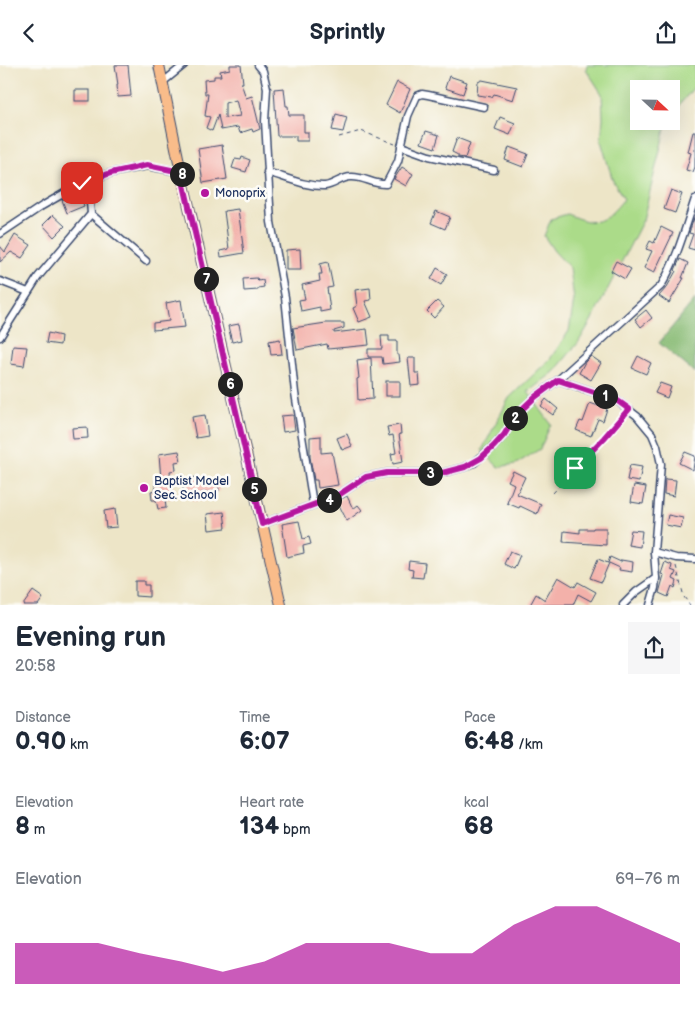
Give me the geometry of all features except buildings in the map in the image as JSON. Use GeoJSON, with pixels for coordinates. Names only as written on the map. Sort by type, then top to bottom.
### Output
{"type":"FeatureCollection","features":[{"type":"Feature","properties":{"kind":"main road"},"geometry":{"type":"LineString","coordinates":[[159,65],[181,172],[281,605]]}},
{"type":"Feature","properties":{"kind":"street"},"geometry":{"type":"LineString","coordinates":[[163,82],[184,65]]}},
{"type":"Feature","properties":{"kind":"street"},"geometry":{"type":"LineString","coordinates":[[258,65],[263,71],[267,89],[264,111],[267,172],[274,239],[285,297],[295,393],[313,504]]}},
{"type":"Feature","properties":{"kind":"street"},"geometry":{"type":"LineString","coordinates":[[267,172],[318,185],[332,184],[353,177],[386,184],[398,161],[408,116],[417,96],[422,94],[484,107]]}},
{"type":"Feature","properties":{"kind":"street"},"geometry":{"type":"LineString","coordinates":[[401,146],[429,156],[494,170]]}},
{"type":"Feature","properties":{"kind":"street"},"geometry":{"type":"LineString","coordinates":[[0,234],[57,196],[82,183],[111,173],[147,165],[181,172]]}},
{"type":"Feature","properties":{"kind":"street"},"geometry":{"type":"LineString","coordinates":[[0,337],[28,292],[91,214],[90,202],[82,183]]}},
{"type":"Feature","properties":{"kind":"street"},"geometry":{"type":"LineString","coordinates":[[262,524],[337,496],[366,477],[387,473],[442,473],[474,463],[504,435],[517,414],[535,397],[558,380],[660,286],[679,248],[695,199]]}},
{"type":"Feature","properties":{"kind":"street"},"geometry":{"type":"LineString","coordinates":[[91,214],[146,261]]}},
{"type":"Feature","properties":{"kind":"street"},"geometry":{"type":"LineString","coordinates":[[0,281],[28,292]]}},
{"type":"Feature","properties":{"kind":"street"},"geometry":{"type":"LineString","coordinates":[[558,380],[615,399],[637,416],[652,434],[657,446],[661,464],[654,552],[656,578],[650,605]]}},
{"type":"Feature","properties":{"kind":"street"},"geometry":{"type":"LineString","coordinates":[[654,552],[676,558],[695,559]]}},
{"type":"Feature","properties":{"kind":"street"},"geometry":{"type":"LineString","coordinates":[[623,605],[636,592],[656,578]]}},
{"type":"Feature","properties":{"kind":"path"},"geometry":{"type":"LineString","coordinates":[[339,137],[361,131],[401,146]]}},
{"type":"Feature","properties":{"kind":"path"},"geometry":{"type":"LineString","coordinates":[[553,493],[629,409]]}},
{"type":"Feature","properties":{"kind":"path"},"geometry":{"type":"LineString","coordinates":[[676,558],[678,577],[684,597],[690,605]]}},
{"type":"Feature","properties":{"kind":"green space"},"geometry":{"type":"Polygon","coordinates":[[[587,65],[695,65],[695,86],[680,104],[680,80],[630,80],[630,130],[665,130],[643,220],[594,316],[578,343],[554,372],[528,392],[551,424],[540,449],[516,464],[498,467],[482,450],[509,398],[550,359],[569,331],[574,300],[570,268],[554,251],[544,236],[551,219],[567,214],[586,221],[599,221],[610,214],[624,199],[613,181],[601,141],[603,118],[602,94],[586,69],[587,65]]]}},
{"type":"Feature","properties":{"kind":"green space"},"geometry":{"type":"Polygon","coordinates":[[[695,299],[695,373],[659,343],[695,299]]]}},
{"type":"Feature","properties":{"kind":"place","name":"Monoprix"},"geometry":{"type":"Point","coordinates":[205,193]}},
{"type":"Feature","properties":{"kind":"place","name":"Baptist Model Sec. School"},"geometry":{"type":"Point","coordinates":[144,488]}},
{"type":"Feature","properties":{"kind":"route"},"geometry":{"type":"LineString","coordinates":[[82,183],[111,173],[147,165],[181,172],[262,524],[337,496],[366,477],[387,473],[442,473],[474,463],[504,435],[517,414],[535,397],[558,380],[615,399],[629,409],[575,468]]}}]}
